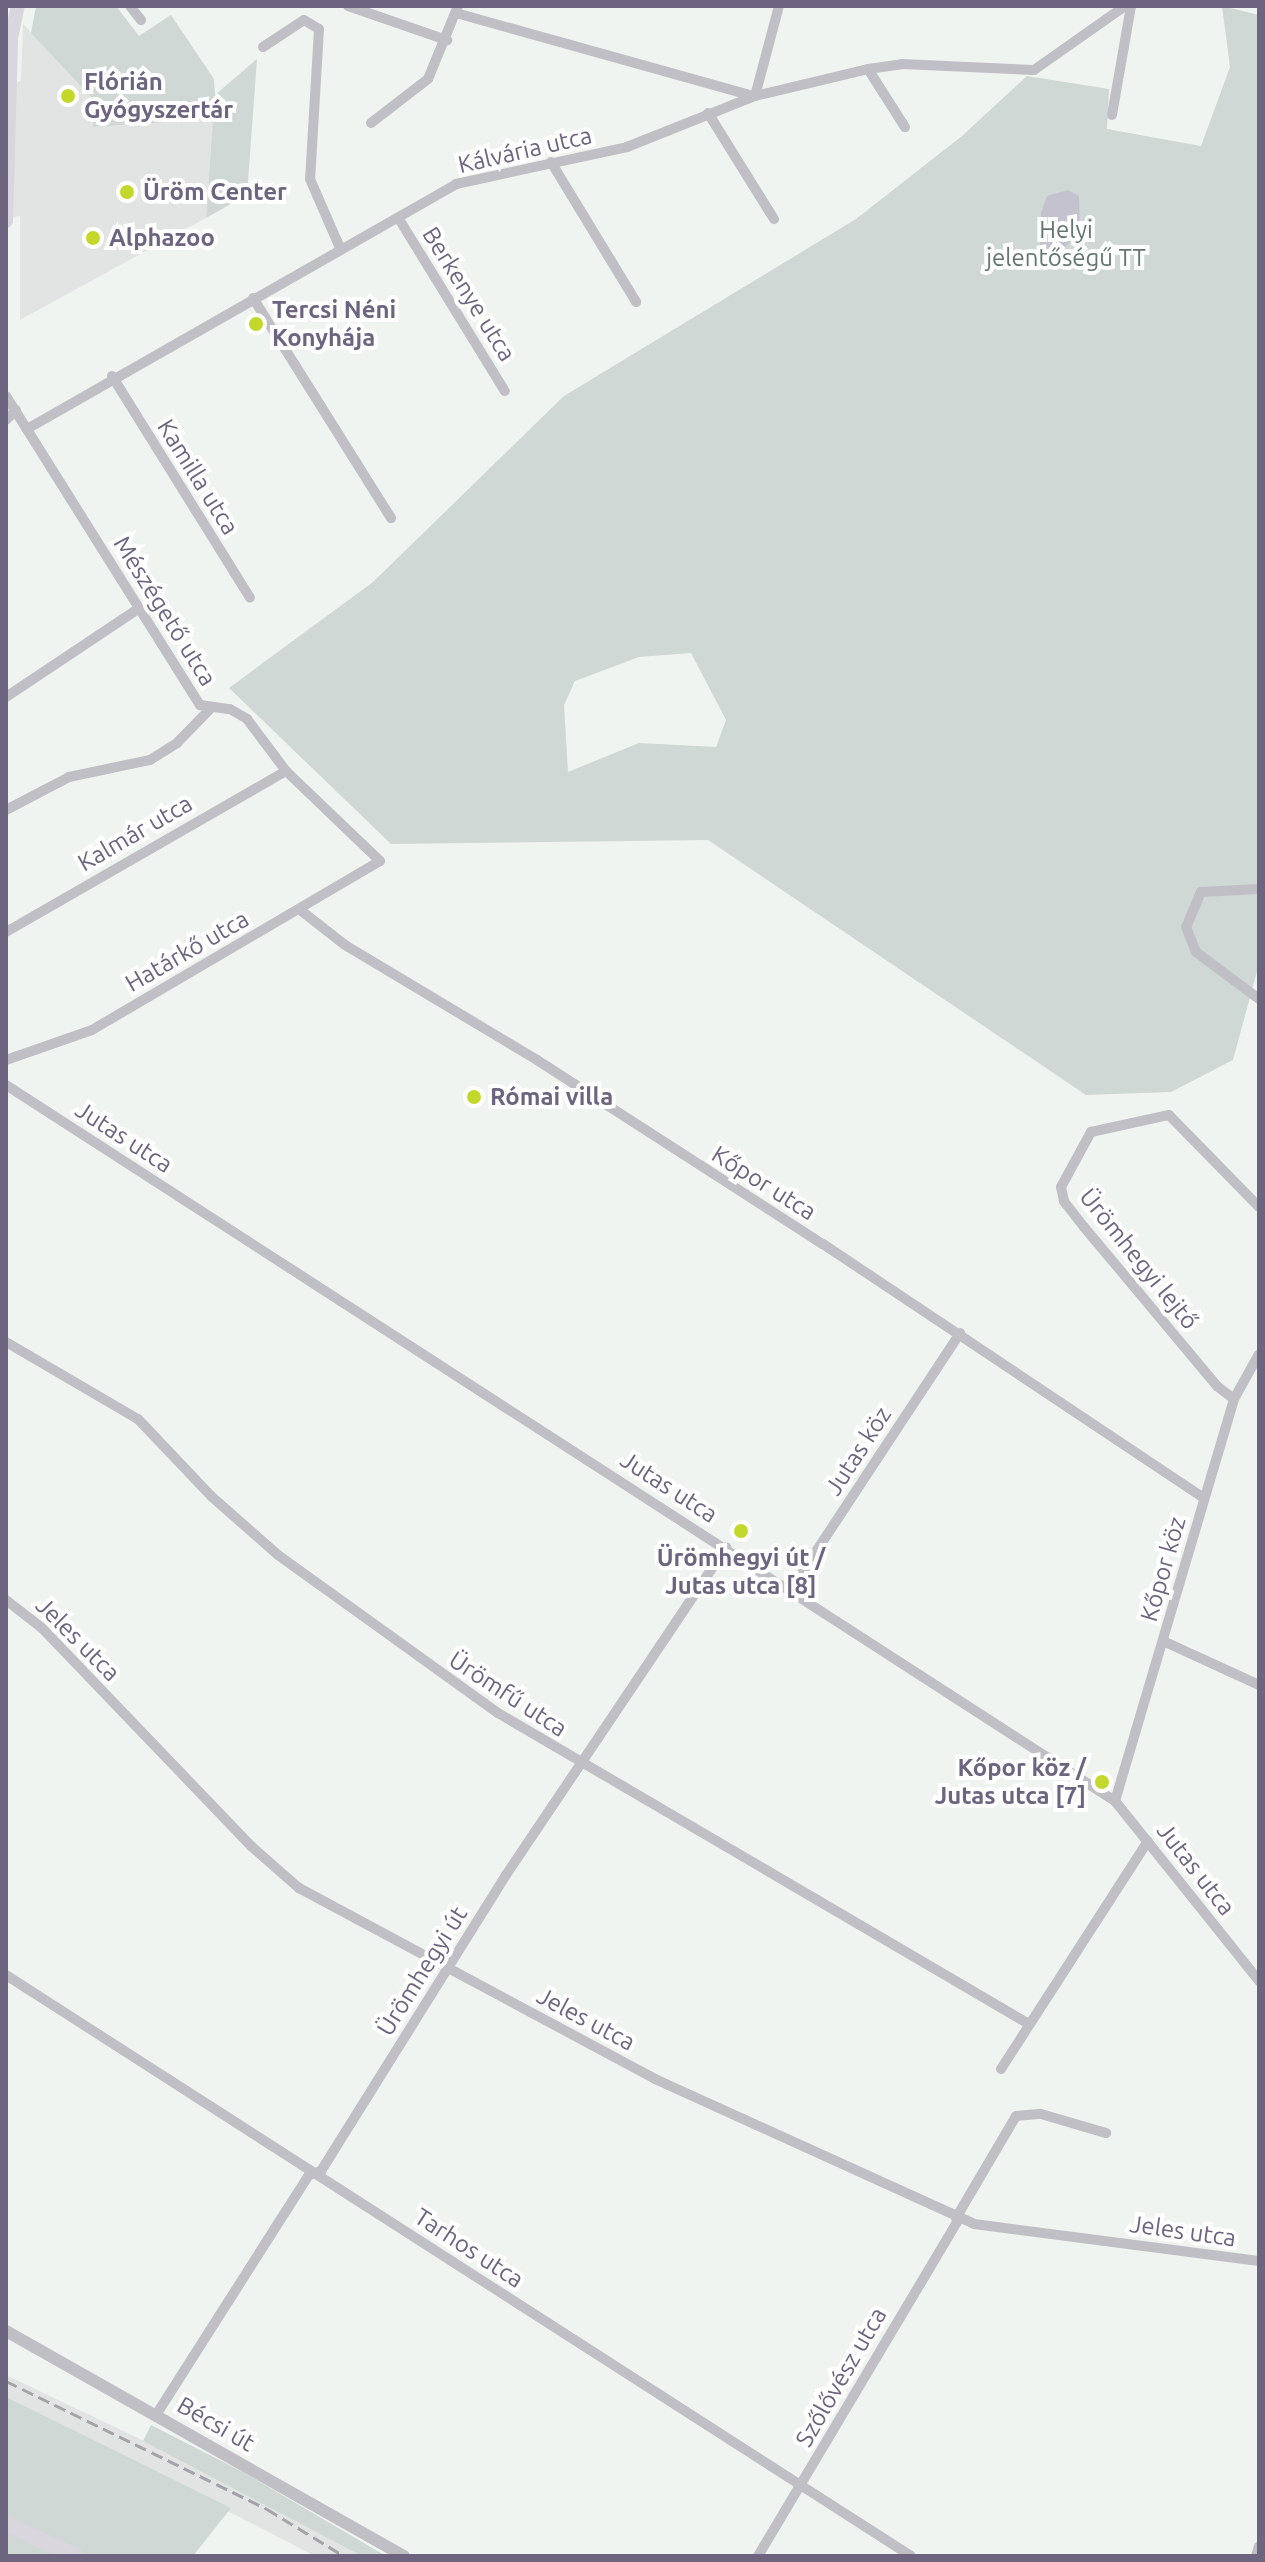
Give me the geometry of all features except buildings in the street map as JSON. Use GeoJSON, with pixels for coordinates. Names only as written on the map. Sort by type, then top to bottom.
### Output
{"type":"FeatureCollection","features":[{"type":"Feature","properties":{"kind":"main road"},"geometry":{"type":"LineString","coordinates":[[6,221],[11,38],[18,6]]}},
{"type":"Feature","properties":{"kind":"main road"},"geometry":{"type":"LineString","coordinates":[[6,2524],[47,2550],[76,2556]]}},
{"type":"Feature","properties":{"kind":"street"},"geometry":{"type":"LineString","coordinates":[[130,6],[141,20]]}},
{"type":"Feature","properties":{"kind":"street"},"geometry":{"type":"LineString","coordinates":[[348,6],[447,40]]}},
{"type":"Feature","properties":{"kind":"street"},"geometry":{"type":"LineString","coordinates":[[371,123],[434,69],[457,9],[755,96],[779,6]]}},
{"type":"Feature","properties":{"kind":"street","name":"Kálvária utca"},"geometry":{"type":"LineString","coordinates":[[27,429],[112,376],[340,248],[399,219],[456,184],[627,147],[755,96],[868,69],[902,64],[1034,70],[1125,6]]}},
{"type":"Feature","properties":{"kind":"street"},"geometry":{"type":"LineString","coordinates":[[1112,115],[1131,6]]}},
{"type":"Feature","properties":{"kind":"street"},"geometry":{"type":"LineString","coordinates":[[263,47],[304,20],[319,29],[310,179],[340,248]]}},
{"type":"Feature","properties":{"kind":"street"},"geometry":{"type":"LineString","coordinates":[[868,69],[905,127]]}},
{"type":"Feature","properties":{"kind":"street"},"geometry":{"type":"LineString","coordinates":[[708,113],[774,219]]}},
{"type":"Feature","properties":{"kind":"street"},"geometry":{"type":"LineString","coordinates":[[551,162],[636,302]]}},
{"type":"Feature","properties":{"kind":"street","name":"Berkenye utca"},"geometry":{"type":"LineString","coordinates":[[399,219],[505,391]]}},
{"type":"Feature","properties":{"kind":"street"},"geometry":{"type":"LineString","coordinates":[[253,298],[391,518]]}},
{"type":"Feature","properties":{"kind":"street","name":"Kamilla utca"},"geometry":{"type":"LineString","coordinates":[[112,376],[250,598]]}},
{"type":"Feature","properties":{"kind":"street","name":"Mészégető utca"},"geometry":{"type":"LineString","coordinates":[[6,396],[190,691],[210,709],[230,709],[247,719],[286,771],[380,861]]}},
{"type":"Feature","properties":{"kind":"street"},"geometry":{"type":"LineString","coordinates":[[6,420],[16,410]]}},
{"type":"Feature","properties":{"kind":"street"},"geometry":{"type":"LineString","coordinates":[[6,697],[138,609]]}},
{"type":"Feature","properties":{"kind":"street"},"geometry":{"type":"LineString","coordinates":[[6,810],[69,777],[150,760],[177,743],[210,709]]}},
{"type":"Feature","properties":{"kind":"street","name":"Kalmár utca"},"geometry":{"type":"LineString","coordinates":[[6,932],[286,771]]}},
{"type":"Feature","properties":{"kind":"street","name":"Határkő utca"},"geometry":{"type":"LineString","coordinates":[[6,1060],[92,1030],[380,861]]}},
{"type":"Feature","properties":{"kind":"street"},"geometry":{"type":"LineString","coordinates":[[1259,889],[1201,892],[1186,934],[1196,952],[1259,999]]}},
{"type":"Feature","properties":{"kind":"street","name":"Kőpor utca"},"geometry":{"type":"LineString","coordinates":[[299,909],[345,945],[537,1060],[960,1333],[1204,1498]]}},
{"type":"Feature","properties":{"kind":"street","name":"Jutas utca"},"geometry":{"type":"LineString","coordinates":[[6,1085],[1115,1801],[1259,1981]]}},
{"type":"Feature","properties":{"kind":"street","name":"Ürömhegyi lejtő"},"geometry":{"type":"LineString","coordinates":[[1234,1399],[1217,1386],[1064,1201],[1061,1187],[1091,1132],[1169,1115],[1259,1207]]}},
{"type":"Feature","properties":{"kind":"street","name":"Jutas köz"},"geometry":{"type":"LineString","coordinates":[[790,1591],[960,1333]]}},
{"type":"Feature","properties":{"kind":"street","name":"Ürömfű utca"},"geometry":{"type":"LineString","coordinates":[[6,1342],[138,1419],[211,1496],[278,1555],[441,1674],[581,1765],[1029,2024]]}},
{"type":"Feature","properties":{"kind":"street","name":"Kőpor köz"},"geometry":{"type":"LineString","coordinates":[[1115,1801],[1234,1399],[1259,1354]]}},
{"type":"Feature","properties":{"kind":"street","name":"Ürömhegyi út"},"geometry":{"type":"LineString","coordinates":[[156,2415],[309,2175],[315,2173],[446,1968],[726,1547]]}},
{"type":"Feature","properties":{"kind":"street","name":"Jeles utca"},"geometry":{"type":"LineString","coordinates":[[6,1600],[42,1628],[286,1877],[446,1968],[655,2079],[958,2218],[1259,2261]]}},
{"type":"Feature","properties":{"kind":"street"},"geometry":{"type":"LineString","coordinates":[[1163,1641],[1259,1685]]}},
{"type":"Feature","properties":{"kind":"street"},"geometry":{"type":"LineString","coordinates":[[1001,2069],[1148,1841]]}},
{"type":"Feature","properties":{"kind":"street","name":"Tarhos utca"},"geometry":{"type":"LineString","coordinates":[[6,1975],[911,2556]]}},
{"type":"Feature","properties":{"kind":"street","name":"Szőlővész utca"},"geometry":{"type":"LineString","coordinates":[[758,2556],[1016,2116],[1041,2114],[1106,2133]]}},
{"type":"Feature","properties":{"kind":"street","name":"Bécsi út"},"geometry":{"type":"LineString","coordinates":[[6,2331],[404,2556]]}},
{"type":"Feature","properties":{"kind":"street"},"geometry":{"type":"LineString","coordinates":[[1256,2556],[1259,2546]]}},
{"type":"Feature","properties":{"kind":"shaded area"},"geometry":{"type":"Polygon","coordinates":[[[23,24],[92,98],[93,127],[213,119],[206,218],[20,320],[20,216],[6,218],[6,90],[21,80],[23,24]]]}},
{"type":"Feature","properties":{"kind":"shaded area"},"geometry":{"type":"Polygon","coordinates":[[[1068,190],[1079,196],[1080,229],[1063,250],[1048,252],[1040,247],[1041,213],[1047,196],[1068,190]]]}},
{"type":"Feature","properties":{"kind":"shaded area"},"geometry":{"type":"Polygon","coordinates":[[[6,2375],[163,2450],[362,2556],[315,2556],[6,2397],[6,2375]]]}},
{"type":"Feature","properties":{"kind":"green space"},"geometry":{"type":"Polygon","coordinates":[[[36,6],[116,6],[139,36],[171,15],[214,79],[215,95],[257,59],[247,195],[206,218],[213,119],[93,127],[92,98],[31,33],[36,6]]]}},
{"type":"Feature","properties":{"kind":"green space","name":"Helyi jelentőségű TT"},"geometry":{"type":"Polygon","coordinates":[[[1222,6],[1259,15],[1259,964],[1233,1060],[1171,1092],[1086,1095],[708,840],[391,844],[229,688],[373,582],[564,396],[856,219],[962,136],[1027,76],[1109,89],[1107,129],[1201,146],[1230,67],[1222,6]],[[691,653],[639,657],[575,681],[564,705],[568,772],[639,743],[716,747],[726,720],[691,653]]]}},
{"type":"Feature","properties":{"kind":"green space"},"geometry":{"type":"Polygon","coordinates":[[[6,2397],[231,2508],[193,2556],[6,2556],[6,2397]]]}},
{"type":"Feature","properties":{"kind":"green space"},"geometry":{"type":"Polygon","coordinates":[[[151,2425],[243,2472],[386,2556],[362,2556],[143,2441],[151,2425]]]}},
{"type":"Feature","properties":{"kind":"railway"},"geometry":{"type":"LineString","coordinates":[[6,2381],[267,2509],[344,2556]]}},
{"type":"Feature","properties":{"kind":"place","name":"Flórián Gyógyszertár"},"geometry":{"type":"Point","coordinates":[68,96]}},
{"type":"Feature","properties":{"kind":"place","name":"Üröm Center"},"geometry":{"type":"Point","coordinates":[127,192]}},
{"type":"Feature","properties":{"kind":"place","name":"Alphazoo"},"geometry":{"type":"Point","coordinates":[93,238]}},
{"type":"Feature","properties":{"kind":"place","name":"Tercsi Néni Konyhája"},"geometry":{"type":"Point","coordinates":[256,324]}},
{"type":"Feature","properties":{"kind":"place","name":"Római villa"},"geometry":{"type":"Point","coordinates":[474,1097]}},
{"type":"Feature","properties":{"kind":"place","name":"Ürömhegyi út / Jutas utca [8]"},"geometry":{"type":"Point","coordinates":[741,1531]}},
{"type":"Feature","properties":{"kind":"place","name":"Kőpor köz / Jutas utca [7]"},"geometry":{"type":"Point","coordinates":[1102,1782]}}]}
